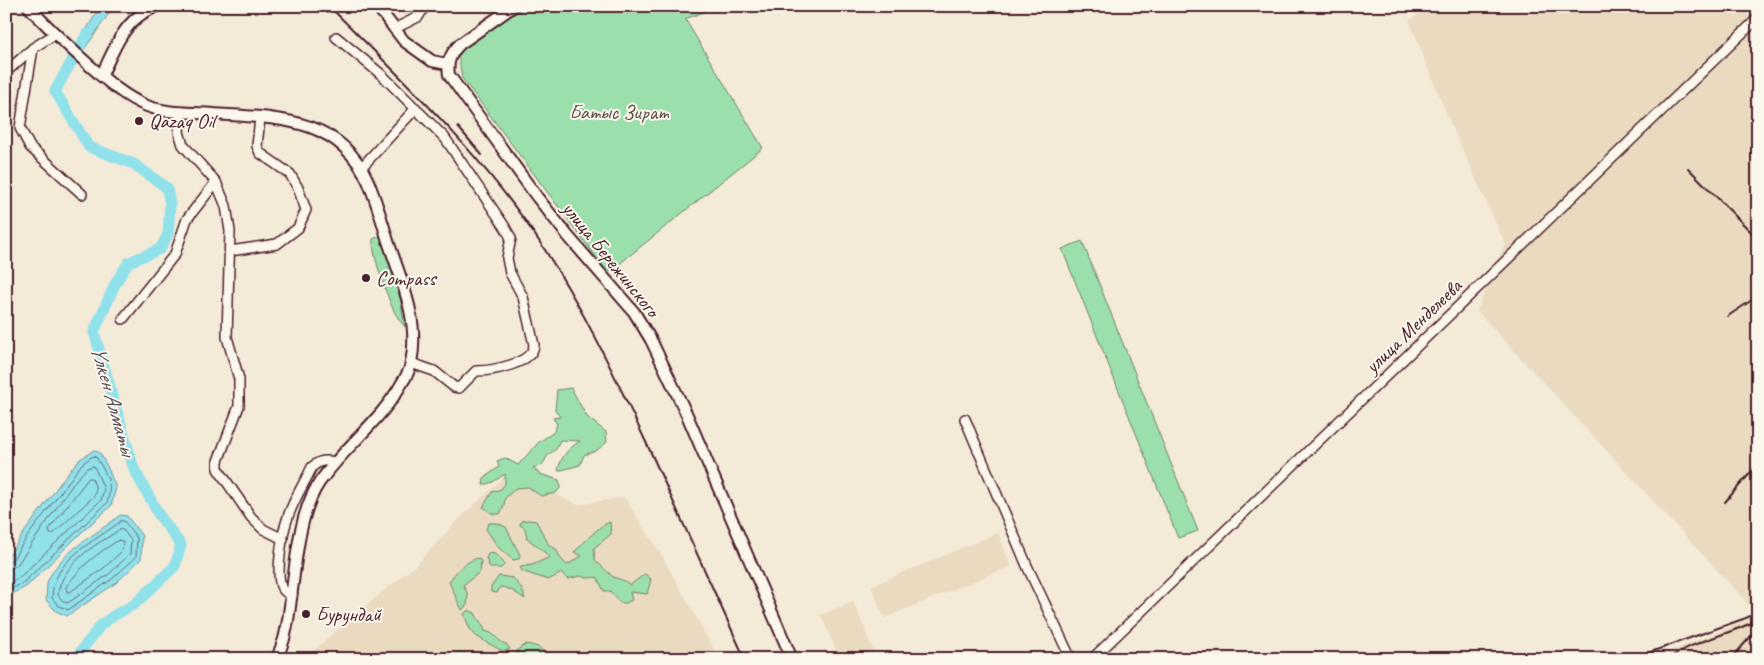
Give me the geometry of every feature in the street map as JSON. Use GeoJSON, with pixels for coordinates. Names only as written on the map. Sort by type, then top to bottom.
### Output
{"type":"FeatureCollection","features":[{"type":"Feature","properties":{"kind":"main road"},"geometry":{"type":"LineString","coordinates":[[28,6],[58,37],[127,96],[150,107],[181,112],[300,123],[322,131],[340,142],[353,156],[368,182],[410,305],[414,333],[411,363],[393,399],[336,462],[319,484],[311,500],[299,541],[284,639],[277,659]]}},
{"type":"Feature","properties":{"kind":"main road"},"geometry":{"type":"LineString","coordinates":[[102,76],[115,48],[128,27],[139,16],[156,6]]}},
{"type":"Feature","properties":{"kind":"main road"},"geometry":{"type":"LineString","coordinates":[[377,6],[404,41],[432,61],[447,64],[451,54],[460,44],[514,6]]}},
{"type":"Feature","properties":{"kind":"main road","name":"улица Бережинского"},"geometry":{"type":"LineString","coordinates":[[447,64],[449,75],[537,197],[634,312],[651,340],[688,415],[792,659]]}},
{"type":"Feature","properties":{"kind":"street"},"geometry":{"type":"LineString","coordinates":[[417,6],[418,17]]}},
{"type":"Feature","properties":{"kind":"street"},"geometry":{"type":"LineString","coordinates":[[394,29],[418,17],[425,6]]}},
{"type":"Feature","properties":{"kind":"street","name":"улица Менделеева"},"geometry":{"type":"LineString","coordinates":[[1092,659],[1758,18]]}},
{"type":"Feature","properties":{"kind":"street"},"geometry":{"type":"LineString","coordinates":[[6,72],[33,48],[58,37]]}},
{"type":"Feature","properties":{"kind":"street"},"geometry":{"type":"LineString","coordinates":[[336,37],[382,75],[445,138],[511,238],[507,258],[510,273],[524,298],[534,345],[529,356],[520,361],[489,371],[476,371],[459,388],[454,387],[434,371],[411,363]]}},
{"type":"Feature","properties":{"kind":"street"},"geometry":{"type":"LineString","coordinates":[[33,48],[20,128],[30,147],[82,194]]}},
{"type":"Feature","properties":{"kind":"street"},"geometry":{"type":"LineString","coordinates":[[361,168],[416,108]]}},
{"type":"Feature","properties":{"kind":"street"},"geometry":{"type":"LineString","coordinates":[[181,112],[179,132],[183,144],[216,182],[226,206],[230,231],[227,337],[239,379],[239,406],[218,461],[218,469],[262,529],[283,540]]}},
{"type":"Feature","properties":{"kind":"street"},"geometry":{"type":"LineString","coordinates":[[230,251],[277,244],[298,228],[306,210],[298,188],[290,174],[260,153],[257,146],[260,118]]}},
{"type":"Feature","properties":{"kind":"street"},"geometry":{"type":"LineString","coordinates":[[123,319],[175,254],[187,219],[216,182]]}},
{"type":"Feature","properties":{"kind":"street"},"geometry":{"type":"LineString","coordinates":[[965,419],[1028,568],[1071,659]]}},
{"type":"Feature","properties":{"kind":"street"},"geometry":{"type":"LineString","coordinates":[[292,596],[286,593],[281,586],[279,574],[287,519],[312,468],[318,462],[325,460],[336,462]]}},
{"type":"Feature","properties":{"kind":"shaded area"},"geometry":{"type":"Polygon","coordinates":[[[1437,6],[1758,6],[1758,614],[1477,311],[1505,243],[1449,120],[1409,20],[1437,6]]]}},
{"type":"Feature","properties":{"kind":"shaded area"},"geometry":{"type":"Polygon","coordinates":[[[510,472],[578,505],[624,497],[661,554],[719,659],[304,659],[416,565],[460,518],[510,472]]]}},
{"type":"Feature","properties":{"kind":"shaded area"},"geometry":{"type":"Polygon","coordinates":[[[998,533],[1011,566],[884,618],[871,586],[998,533]]]}},
{"type":"Feature","properties":{"kind":"shaded area"},"geometry":{"type":"Polygon","coordinates":[[[853,601],[877,659],[840,659],[821,615],[853,601]]]}},
{"type":"Feature","properties":{"kind":"shaded area"},"geometry":{"type":"Polygon","coordinates":[[[1758,616],[1758,659],[1652,659],[1758,616]]]}},
{"type":"Feature","properties":{"kind":"green space","name":"Батыс Зират"},"geometry":{"type":"Polygon","coordinates":[[[524,6],[719,6],[685,19],[763,148],[608,273],[462,78],[458,53],[524,6]]]}},
{"type":"Feature","properties":{"kind":"green space"},"geometry":{"type":"Polygon","coordinates":[[[380,236],[400,298],[405,327],[391,305],[377,264],[373,239],[380,236]]]}},
{"type":"Feature","properties":{"kind":"green space"},"geometry":{"type":"Polygon","coordinates":[[[1082,241],[1198,531],[1178,538],[1062,249],[1082,241]]]}},
{"type":"Feature","properties":{"kind":"green space"},"geometry":{"type":"Polygon","coordinates":[[[571,388],[587,417],[606,432],[607,442],[596,451],[584,455],[580,465],[558,471],[566,453],[580,441],[560,440],[556,449],[548,455],[542,465],[533,468],[540,474],[559,480],[561,487],[556,493],[541,496],[528,487],[516,488],[505,498],[500,514],[493,514],[483,507],[492,492],[501,489],[505,484],[505,474],[493,482],[483,485],[484,478],[499,467],[497,461],[505,458],[518,465],[539,442],[554,432],[557,424],[553,418],[560,417],[555,410],[557,390],[571,388]]]}},
{"type":"Feature","properties":{"kind":"green space"},"geometry":{"type":"Polygon","coordinates":[[[521,521],[536,521],[549,545],[556,549],[561,559],[567,565],[582,556],[574,552],[596,531],[610,522],[611,534],[594,548],[595,560],[613,577],[630,585],[645,574],[651,579],[647,594],[630,592],[632,600],[620,603],[610,591],[604,591],[597,577],[587,578],[580,576],[567,579],[562,573],[548,580],[522,571],[520,567],[532,565],[550,557],[527,538],[525,528],[520,525],[521,521]]]}},
{"type":"Feature","properties":{"kind":"green space"},"geometry":{"type":"Polygon","coordinates":[[[489,523],[497,523],[506,527],[520,555],[519,559],[513,560],[498,547],[486,529],[489,523]]]}},
{"type":"Feature","properties":{"kind":"green space"},"geometry":{"type":"Polygon","coordinates":[[[489,553],[495,554],[505,564],[501,568],[490,568],[486,558],[489,553]]]}},
{"type":"Feature","properties":{"kind":"green space"},"geometry":{"type":"Polygon","coordinates":[[[478,558],[481,561],[480,572],[463,585],[468,595],[467,605],[462,610],[449,582],[461,567],[478,558]]]}},
{"type":"Feature","properties":{"kind":"green space"},"geometry":{"type":"Polygon","coordinates":[[[499,576],[513,578],[522,589],[525,599],[513,591],[500,587],[497,593],[491,592],[491,587],[499,576]]]}},
{"type":"Feature","properties":{"kind":"green space"},"geometry":{"type":"Polygon","coordinates":[[[468,610],[475,613],[485,631],[492,634],[510,649],[503,651],[473,633],[464,614],[468,610]]]}},
{"type":"Feature","properties":{"kind":"green space"},"geometry":{"type":"Polygon","coordinates":[[[527,644],[538,647],[554,659],[520,659],[517,657],[517,650],[527,644]]]}},
{"type":"Feature","properties":{"kind":"green space"},"geometry":{"type":"Polygon","coordinates":[[[461,652],[474,659],[441,659],[442,657],[461,652]]]}},
{"type":"Feature","properties":{"kind":"water"},"geometry":{"type":"Polygon","coordinates":[[[102,6],[114,6],[84,50],[77,45],[102,6]]]}},
{"type":"Feature","properties":{"kind":"water"},"geometry":{"type":"Polygon","coordinates":[[[94,450],[100,453],[116,488],[111,506],[27,586],[7,597],[6,560],[67,474],[79,460],[94,450]]]}},
{"type":"Feature","properties":{"kind":"water"},"geometry":{"type":"Polygon","coordinates":[[[120,515],[127,516],[142,536],[141,559],[116,583],[67,616],[56,611],[46,600],[47,582],[54,569],[71,551],[120,515]]]}},
{"type":"Feature","properties":{"kind":"waterway","name":"Үлкен Алматы"},"geometry":{"type":"LineString","coordinates":[[75,659],[100,626],[113,616],[135,604],[175,566],[181,545],[159,515],[134,469],[94,332],[116,282],[129,262],[160,249],[168,234],[170,205],[167,188],[134,164],[89,147],[55,91],[87,34]]}},
{"type":"Feature","properties":{"kind":"railway"},"geometry":{"type":"LineString","coordinates":[[329,6],[444,122],[497,184],[545,250],[589,325],[615,377],[745,659]]}},
{"type":"Feature","properties":{"kind":"railway"},"geometry":{"type":"LineString","coordinates":[[458,127],[482,155]]}},
{"type":"Feature","properties":{"kind":"railway"},"geometry":{"type":"LineString","coordinates":[[1688,168],[1758,239]]}},
{"type":"Feature","properties":{"kind":"railway"},"geometry":{"type":"LineString","coordinates":[[1728,316],[1758,296]]}},
{"type":"Feature","properties":{"kind":"railway"},"geometry":{"type":"LineString","coordinates":[[1725,502],[1758,464]]}},
{"type":"Feature","properties":{"kind":"railway"},"geometry":{"type":"LineString","coordinates":[[1631,659],[1758,612]]}},
{"type":"Feature","properties":{"kind":"railway"},"geometry":{"type":"LineString","coordinates":[[1668,659],[1700,642],[1758,620]]}},
{"type":"Feature","properties":{"kind":"railway"},"geometry":{"type":"LineString","coordinates":[[1731,659],[1758,628]]}},
{"type":"Feature","properties":{"kind":"place","name":"Qazaq Oil"},"geometry":{"type":"Point","coordinates":[139,121]}},
{"type":"Feature","properties":{"kind":"place","name":"Compass"},"geometry":{"type":"Point","coordinates":[366,278]}},
{"type":"Feature","properties":{"kind":"place","name":"Бурундай"},"geometry":{"type":"Point","coordinates":[306,614]}}]}
